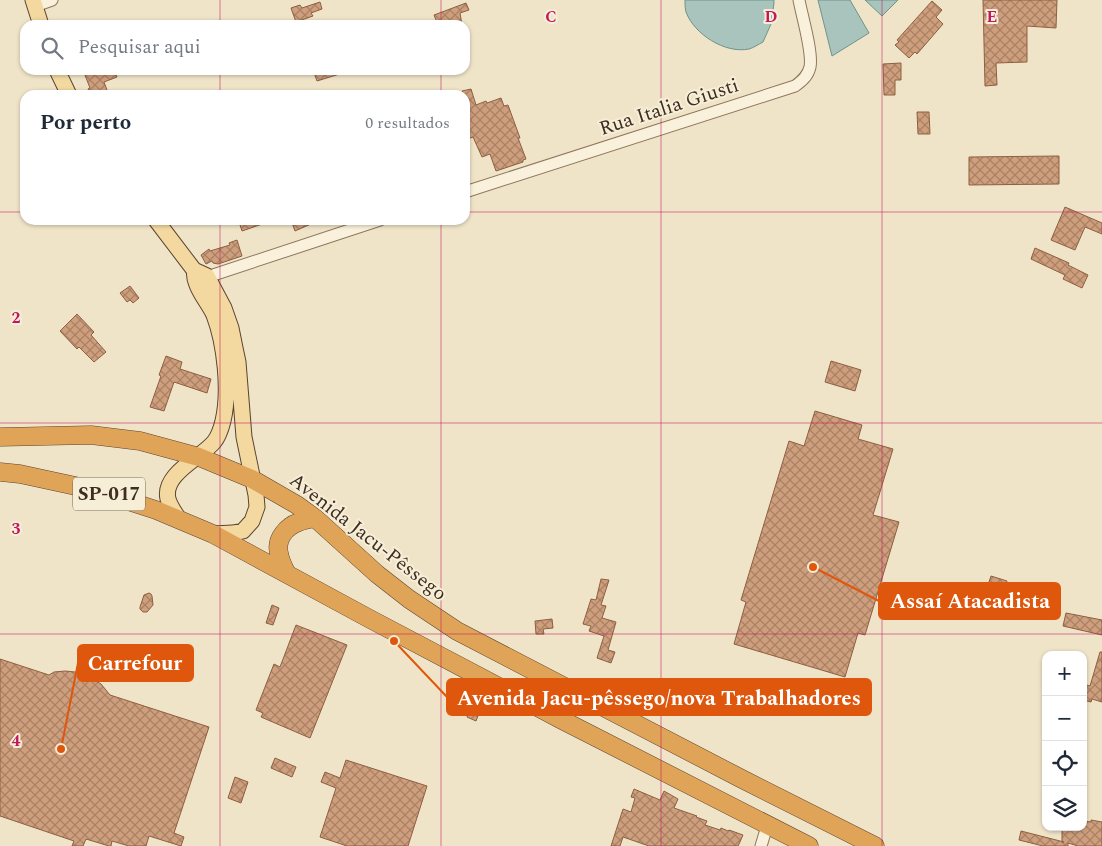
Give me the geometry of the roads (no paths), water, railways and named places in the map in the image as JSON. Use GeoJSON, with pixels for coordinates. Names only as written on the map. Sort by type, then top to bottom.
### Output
{"type":"FeatureCollection","features":[{"type":"Feature","properties":{"kind":"highway","name":"Avenida Jacu-Pêssego"},"geometry":{"type":"LineString","coordinates":[[0,437],[92,435],[140,441],[199,456],[252,479],[315,518],[377,574],[409,599],[457,631],[875,846]]}},
{"type":"Feature","properties":{"kind":"highway","name":"SP-017"},"geometry":{"type":"LineString","coordinates":[[0,472],[20,474],[117,496],[213,534],[477,675],[808,846]]}},
{"type":"Feature","properties":{"kind":"highway"},"geometry":{"type":"LineString","coordinates":[[286,572],[278,550],[281,537],[284,532],[298,522],[315,518]]}},
{"type":"Feature","properties":{"kind":"main road"},"geometry":{"type":"LineString","coordinates":[[34,3],[39,20]]}},
{"type":"Feature","properties":{"kind":"main road"},"geometry":{"type":"LineString","coordinates":[[59,75],[67,90]]}},
{"type":"Feature","properties":{"kind":"main road"},"geometry":{"type":"LineString","coordinates":[[160,225],[224,308],[238,362],[244,437],[256,495],[256,511],[252,521],[243,530],[233,533],[213,534]]}},
{"type":"Feature","properties":{"kind":"main road"},"geometry":{"type":"LineString","coordinates":[[179,519],[169,502],[168,492],[172,481],[177,472],[214,442],[220,432],[225,411],[224,359],[219,332],[199,276]]}},
{"type":"Feature","properties":{"kind":"street"},"geometry":{"type":"LineString","coordinates":[[34,3],[52,0]]}},
{"type":"Feature","properties":{"kind":"street","name":"Rua Italia Giusti"},"geometry":{"type":"LineString","coordinates":[[470,190],[795,86],[805,78],[810,67],[810,54],[798,0]]}},
{"type":"Feature","properties":{"kind":"street"},"geometry":{"type":"LineString","coordinates":[[199,276],[364,225]]}},
{"type":"Feature","properties":{"kind":"street"},"geometry":{"type":"LineString","coordinates":[[761,846],[768,826]]}},
{"type":"Feature","properties":{"kind":"water"},"geometry":{"type":"Polygon","coordinates":[[[685,0],[774,0],[771,24],[763,42],[749,49],[730,48],[712,41],[696,28],[686,12],[685,0]]]}},
{"type":"Feature","properties":{"kind":"water"},"geometry":{"type":"Polygon","coordinates":[[[818,0],[850,0],[869,33],[832,56],[818,0]]]}},
{"type":"Feature","properties":{"kind":"water"},"geometry":{"type":"Polygon","coordinates":[[[865,0],[898,0],[882,16],[865,0]]]}},
{"type":"Feature","properties":{"kind":"place","name":"Assaí Atacadista"},"geometry":{"type":"Point","coordinates":[813,567]}},
{"type":"Feature","properties":{"kind":"place","name":"Avenida Jacu-pêssego/nova Trabalhadores"},"geometry":{"type":"Point","coordinates":[394,641]}},
{"type":"Feature","properties":{"kind":"place","name":"Carrefour"},"geometry":{"type":"Point","coordinates":[61,749]}}]}
